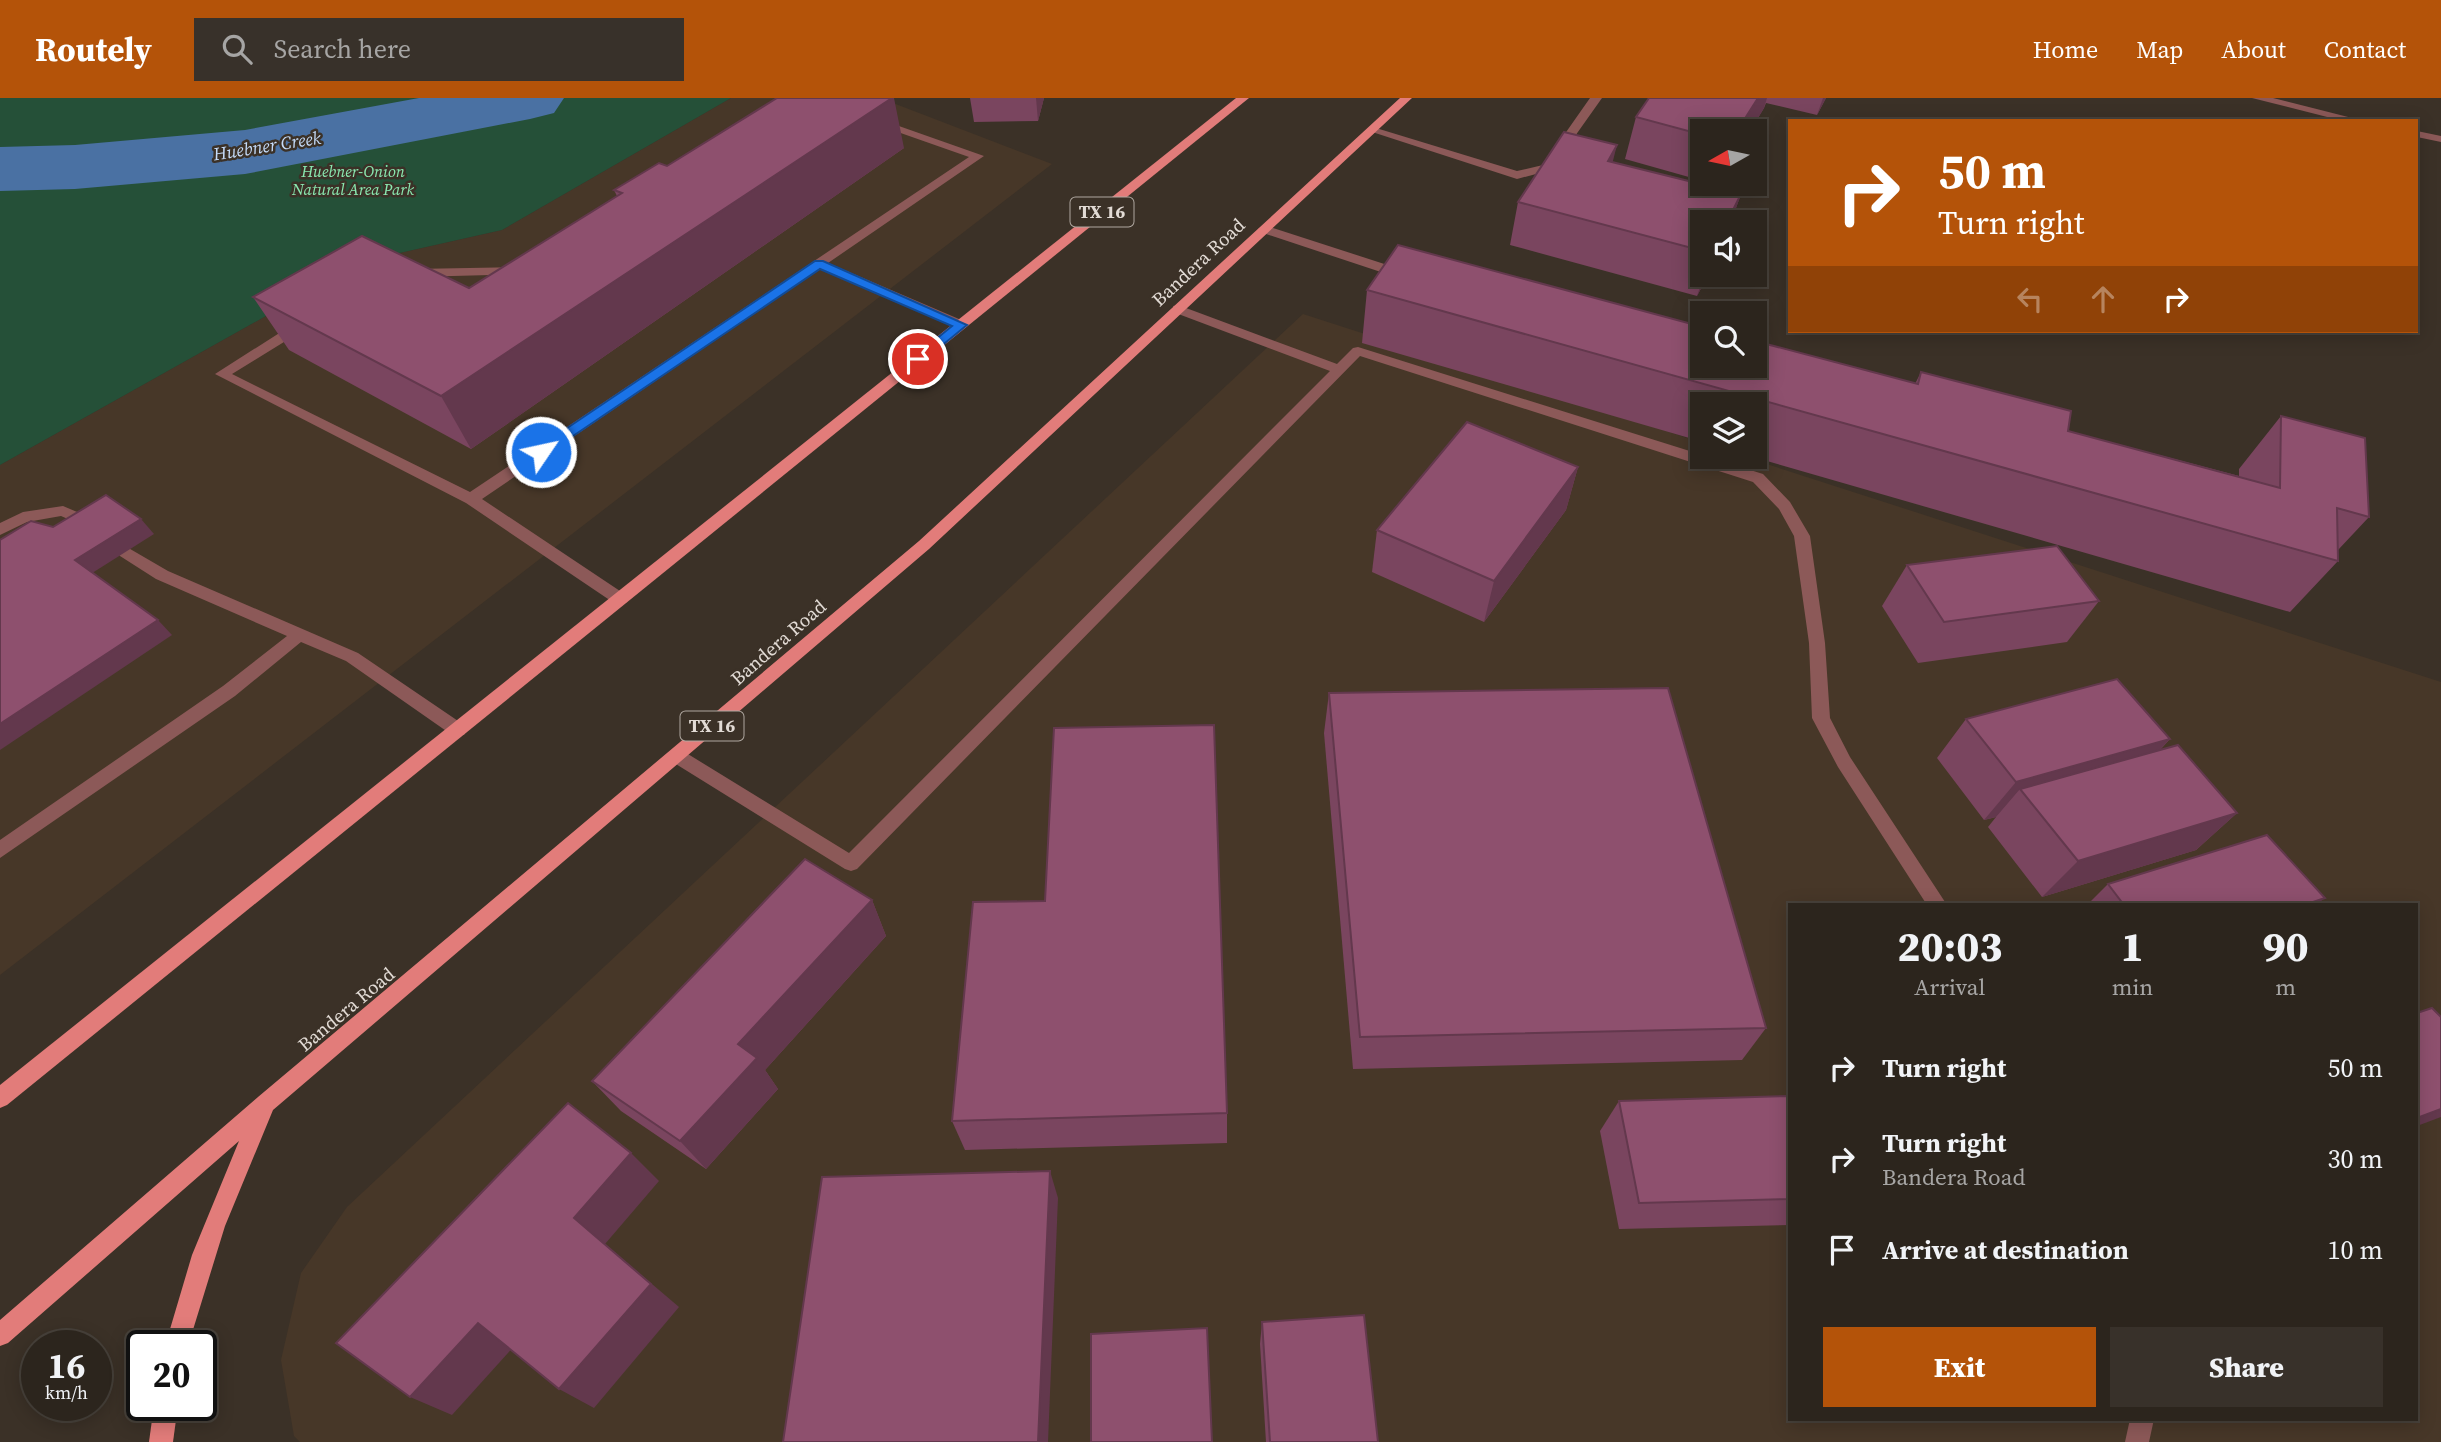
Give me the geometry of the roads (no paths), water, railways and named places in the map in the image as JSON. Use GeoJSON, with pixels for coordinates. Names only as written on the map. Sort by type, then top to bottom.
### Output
{"type":"FeatureCollection","features":[{"type":"Feature","properties":{"kind":"main road","name":"TX 16"},"geometry":{"type":"LineString","coordinates":[[0,1098],[1243,98]]}},
{"type":"Feature","properties":{"kind":"main road","name":"Bandera Road"},"geometry":{"type":"LineString","coordinates":[[0,1335],[265,1104],[924,545],[1406,98]]}},
{"type":"Feature","properties":{"kind":"main road"},"geometry":{"type":"LineString","coordinates":[[180,1330],[191,1286],[226,1191],[265,1104]]}},
{"type":"Feature","properties":{"kind":"main road"},"geometry":{"type":"LineString","coordinates":[[162,1442],[164,1421]]}},
{"type":"Feature","properties":{"kind":"street"},"geometry":{"type":"LineString","coordinates":[[1372,130],[1517,175],[1547,169],[1596,98]]}},
{"type":"Feature","properties":{"kind":"street"},"geometry":{"type":"LineString","coordinates":[[2258,98],[2350,119]]}},
{"type":"Feature","properties":{"kind":"street"},"geometry":{"type":"LineString","coordinates":[[2323,113],[2326,98]]}},
{"type":"Feature","properties":{"kind":"street"},"geometry":{"type":"LineString","coordinates":[[471,499],[978,156],[862,116]]}},
{"type":"Feature","properties":{"kind":"street"},"geometry":{"type":"LineString","coordinates":[[2418,134],[2441,139]]}},
{"type":"Feature","properties":{"kind":"street"},"geometry":{"type":"LineString","coordinates":[[1264,229],[1419,280]]}},
{"type":"Feature","properties":{"kind":"street"},"geometry":{"type":"LineString","coordinates":[[400,273],[525,271],[537,263]]}},
{"type":"Feature","properties":{"kind":"street"},"geometry":{"type":"LineString","coordinates":[[819,264],[961,325]]}},
{"type":"Feature","properties":{"kind":"street"},"geometry":{"type":"LineString","coordinates":[[1178,309],[1339,370]]}},
{"type":"Feature","properties":{"kind":"street"},"geometry":{"type":"LineString","coordinates":[[316,316],[222,374],[471,499],[620,599]]}},
{"type":"Feature","properties":{"kind":"street"},"geometry":{"type":"LineString","coordinates":[[677,756],[851,863],[1358,351],[1758,478],[1785,506],[1802,536],[1817,643],[1821,718],[1844,762],[1937,903]]}},
{"type":"Feature","properties":{"kind":"street"},"geometry":{"type":"LineString","coordinates":[[0,530],[23,517],[63,511],[94,526]]}},
{"type":"Feature","properties":{"kind":"street"},"geometry":{"type":"LineString","coordinates":[[125,552],[162,575],[352,657],[458,730]]}},
{"type":"Feature","properties":{"kind":"street"},"geometry":{"type":"LineString","coordinates":[[0,850],[229,691],[300,634]]}},
{"type":"Feature","properties":{"kind":"street"},"geometry":{"type":"LineString","coordinates":[[2137,1442],[2142,1421]]}},
{"type":"Feature","properties":{"kind":"waterway","name":"Huebner Creek"},"geometry":{"type":"LineString","coordinates":[[0,169],[75,167],[245,152],[530,98]]}},
{"type":"Feature","properties":{"kind":"park label","name":"Huebner-Onion Natural Area Park"},"geometry":{"type":"Point","coordinates":[353,180]}}]}
